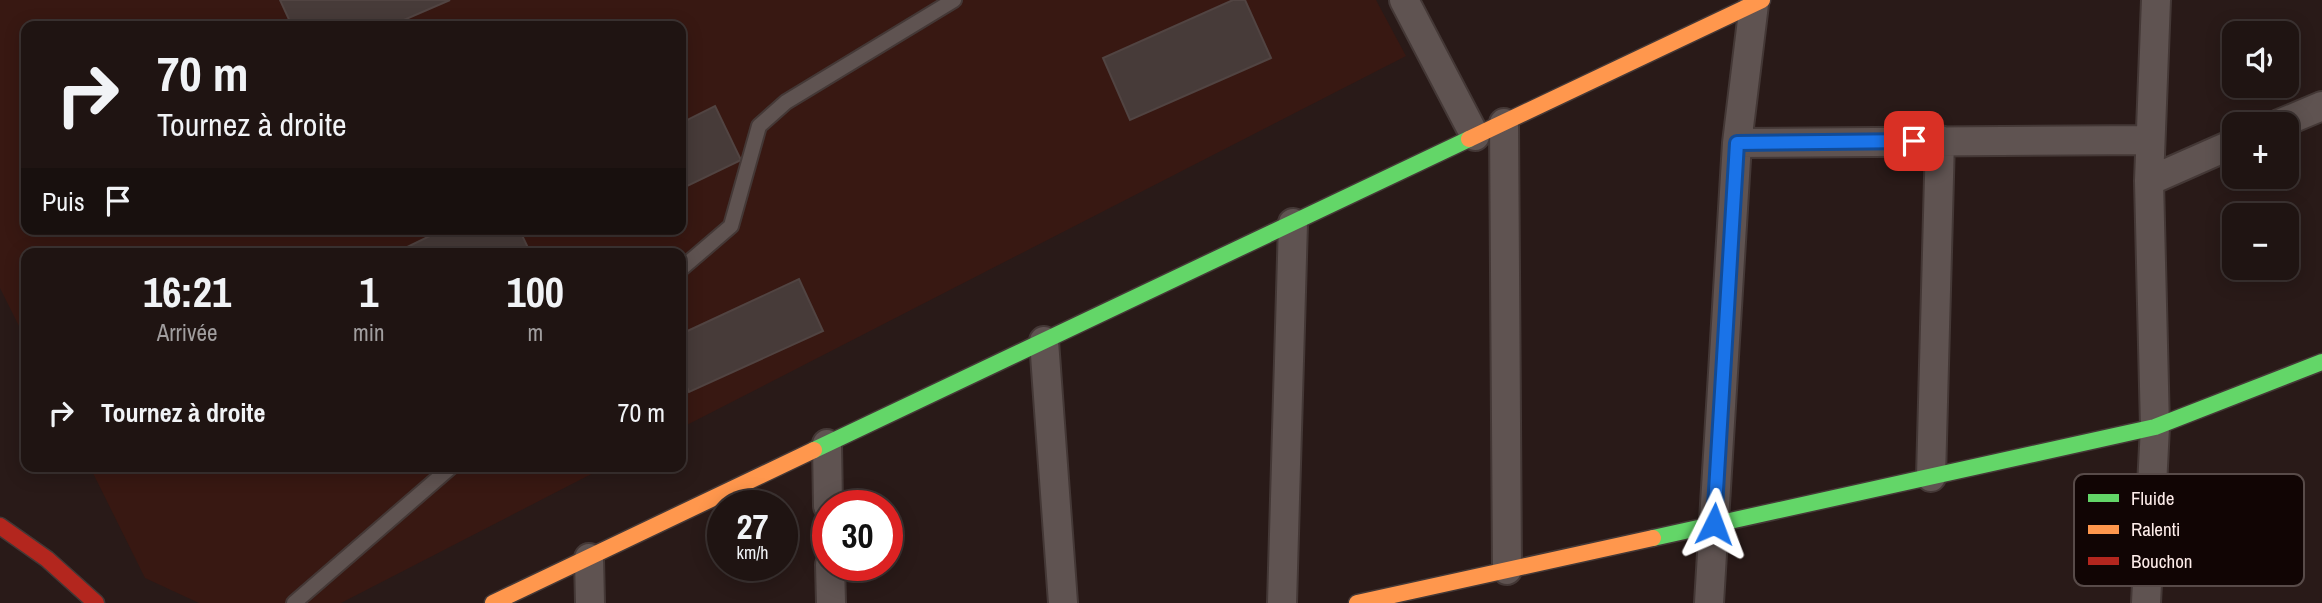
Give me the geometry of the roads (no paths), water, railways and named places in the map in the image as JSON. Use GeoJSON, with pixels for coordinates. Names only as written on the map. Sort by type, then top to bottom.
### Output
{"type":"FeatureCollection","features":[{"type":"Feature","properties":{"kind":"street"},"geometry":{"type":"LineString","coordinates":[[1405,0],[1475,136]]}},
{"type":"Feature","properties":{"kind":"street"},"geometry":{"type":"LineString","coordinates":[[2153,474],[2155,427],[2149,140],[2156,0]]}},
{"type":"Feature","properties":{"kind":"street"},"geometry":{"type":"LineString","coordinates":[[493,603],[1758,2]]}},
{"type":"Feature","properties":{"kind":"street"},"geometry":{"type":"LineString","coordinates":[[1709,603],[1737,143],[1758,2]]}},
{"type":"Feature","properties":{"kind":"street"},"geometry":{"type":"LineString","coordinates":[[2299,116],[2322,106]]}},
{"type":"Feature","properties":{"kind":"street"},"geometry":{"type":"LineString","coordinates":[[1504,123],[1507,570]]}},
{"type":"Feature","properties":{"kind":"street"},"geometry":{"type":"LineString","coordinates":[[1737,143],[2149,140]]}},
{"type":"Feature","properties":{"kind":"street"},"geometry":{"type":"LineString","coordinates":[[1931,477],[1940,141]]}},
{"type":"Feature","properties":{"kind":"street"},"geometry":{"type":"LineString","coordinates":[[2149,181],[2222,150]]}},
{"type":"Feature","properties":{"kind":"street"},"geometry":{"type":"LineString","coordinates":[[1282,603],[1293,223]]}},
{"type":"Feature","properties":{"kind":"street"},"geometry":{"type":"LineString","coordinates":[[1044,341],[1063,603]]}},
{"type":"Feature","properties":{"kind":"street"},"geometry":{"type":"LineString","coordinates":[[1357,603],[2155,427],[2322,362]]}},
{"type":"Feature","properties":{"kind":"street"},"geometry":{"type":"LineString","coordinates":[[827,444],[828,490]]}},
{"type":"Feature","properties":{"kind":"street"},"geometry":{"type":"LineString","coordinates":[[0,526],[47,559],[96,603]]}},
{"type":"Feature","properties":{"kind":"street"},"geometry":{"type":"LineString","coordinates":[[589,558],[590,603]]}},
{"type":"Feature","properties":{"kind":"street"},"geometry":{"type":"LineString","coordinates":[[830,581],[831,603]]}},
{"type":"Feature","properties":{"kind":"lane"},"geometry":{"type":"LineString","coordinates":[[686,265],[731,226],[759,127],[786,102],[954,0]]}},
{"type":"Feature","properties":{"kind":"lane"},"geometry":{"type":"LineString","coordinates":[[294,603],[445,472]]}}]}
